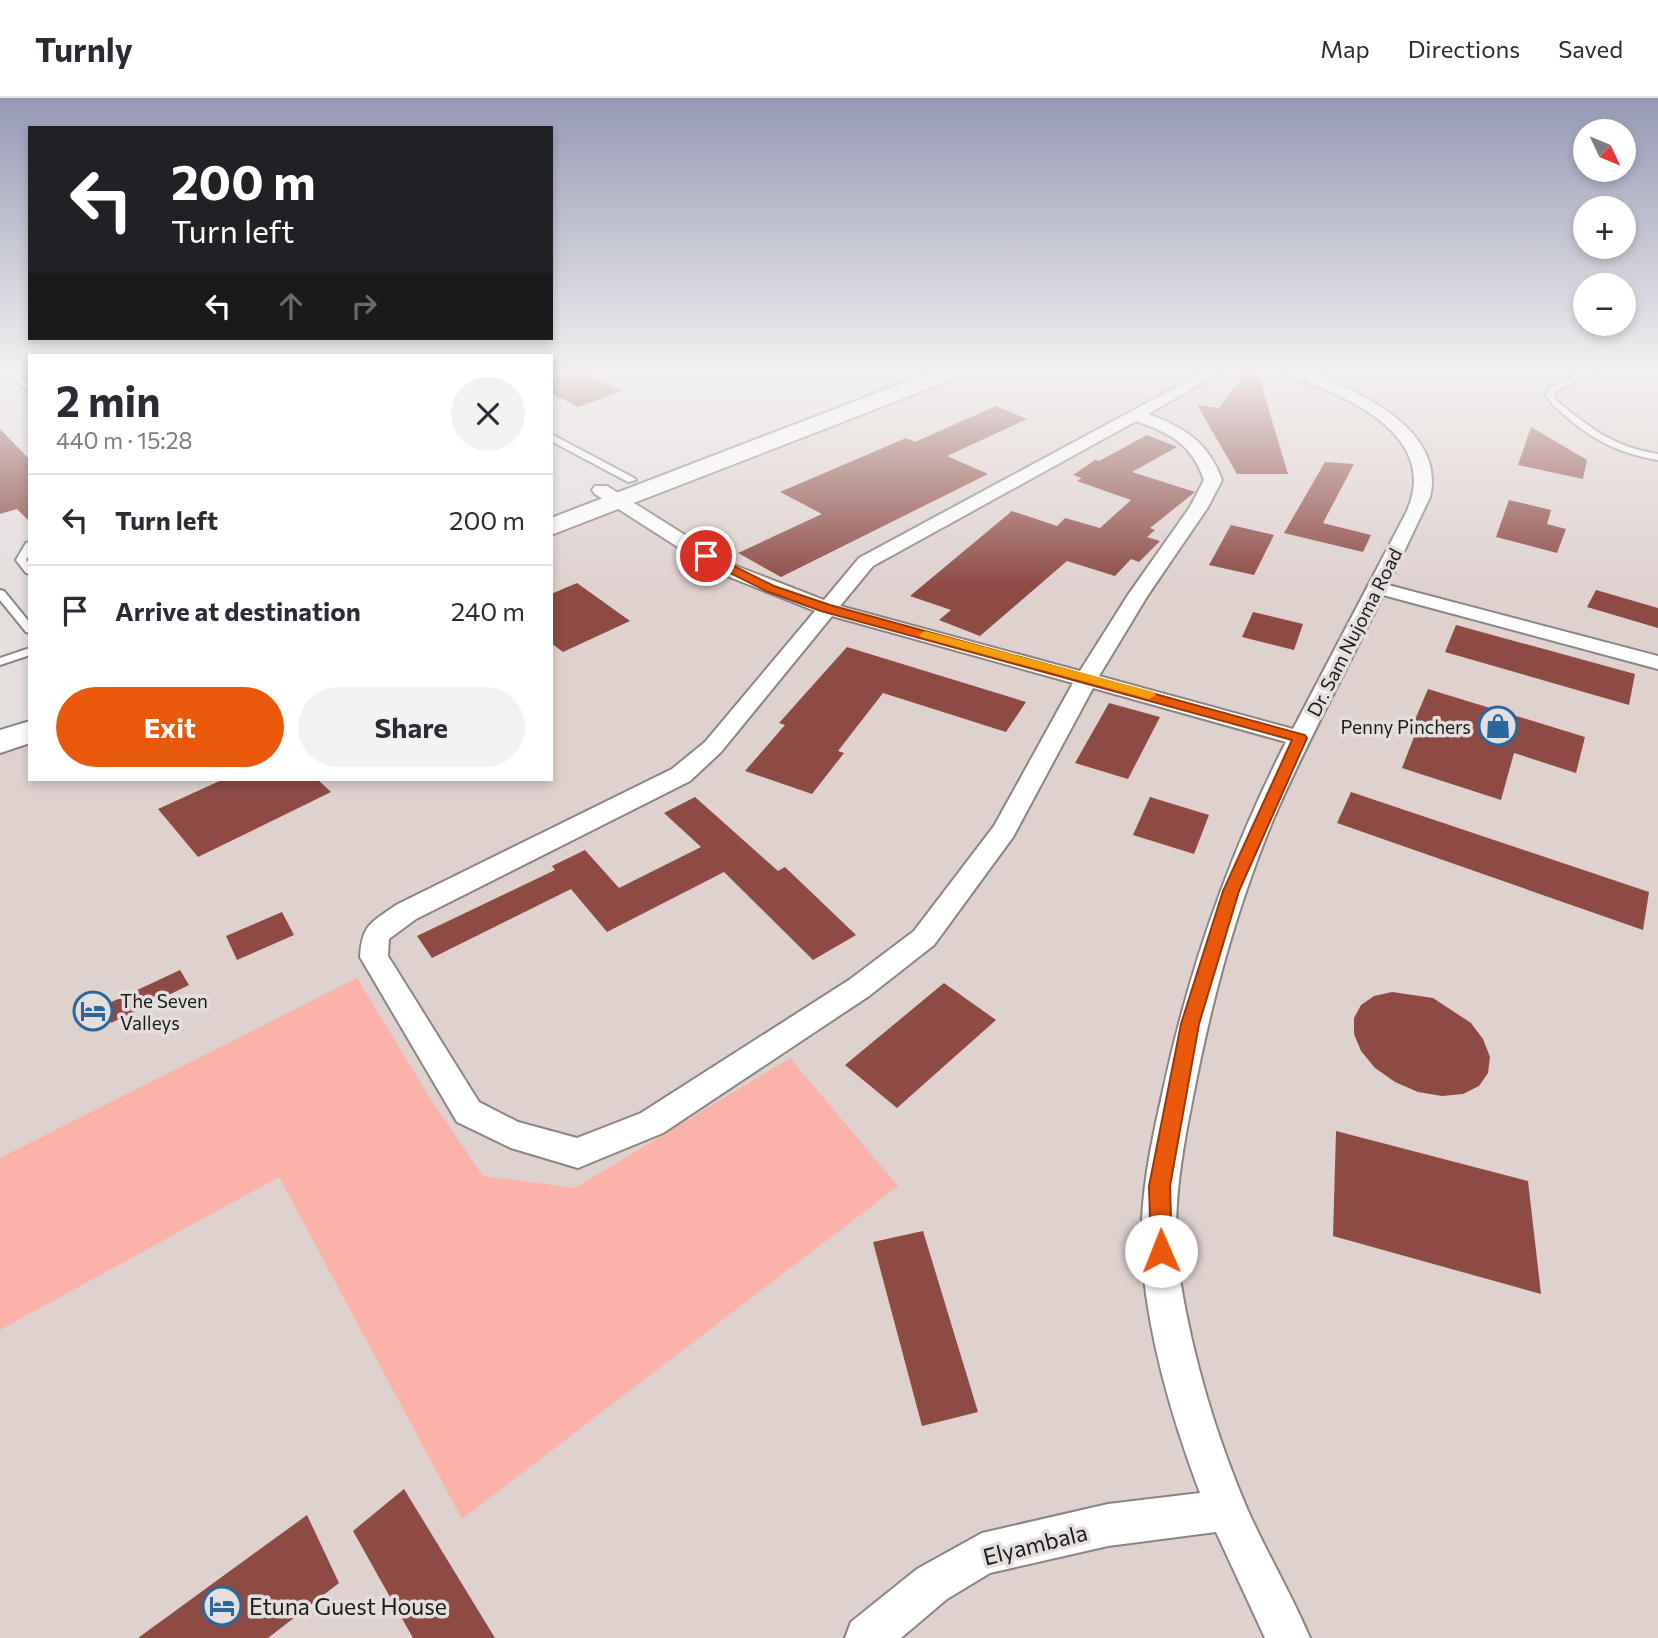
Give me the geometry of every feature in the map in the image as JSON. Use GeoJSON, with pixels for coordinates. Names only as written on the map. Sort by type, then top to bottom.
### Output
{"type":"FeatureCollection","features":[{"type":"Feature","properties":{"kind":"main road"},"geometry":{"type":"LineString","coordinates":[[553,526],[617,491],[736,443]]}},
{"type":"Feature","properties":{"kind":"main road"},"geometry":{"type":"LineString","coordinates":[[553,509],[617,491],[752,443]]}},
{"type":"Feature","properties":{"kind":"main road"},"geometry":{"type":"LineString","coordinates":[[0,721],[28,710]]}},
{"type":"Feature","properties":{"kind":"main road"},"geometry":{"type":"LineString","coordinates":[[0,742],[28,732]]}},
{"type":"Feature","properties":{"kind":"street"},"geometry":{"type":"LineString","coordinates":[[1084,443],[866,562],[825,608],[713,747],[681,775],[406,912],[375,935],[374,957],[468,1112],[511,1134],[578,1153],[652,1123],[859,988],[924,938],[1004,831],[1087,678],[1138,595],[1199,507],[1213,480],[1208,461],[1196,443]]}},
{"type":"Feature","properties":{"kind":"street","name":"Dr. Sam Nujoma Road"},"geometry":{"type":"LineString","coordinates":[[1288,1638],[1227,1510],[1182,1376],[1162,1273],[1160,1186],[1190,1024],[1231,891],[1300,738],[1378,588],[1415,511],[1424,485],[1421,466],[1410,443]]}},
{"type":"Feature","properties":{"kind":"street"},"geometry":{"type":"LineString","coordinates":[[617,491],[724,568],[770,589],[825,608],[1300,738]]}},
{"type":"Feature","properties":{"kind":"street"},"geometry":{"type":"LineString","coordinates":[[1378,588],[1658,663]]}},
{"type":"Feature","properties":{"kind":"street","name":"Elyambala"},"geometry":{"type":"LineString","coordinates":[[867,1638],[932,1584],[982,1554],[1108,1525],[1227,1510]]}},
{"type":"Feature","properties":{"kind":"lane"},"geometry":{"type":"LineString","coordinates":[[558,443],[617,491]]}},
{"type":"Feature","properties":{"kind":"lane"},"geometry":{"type":"LineString","coordinates":[[1605,443],[1625,451],[1658,457]]}},
{"type":"Feature","properties":{"kind":"lane"},"geometry":{"type":"LineString","coordinates":[[28,548],[21,560],[28,569]]}},
{"type":"Feature","properties":{"kind":"lane"},"geometry":{"type":"LineString","coordinates":[[0,593],[28,628]]}},
{"type":"Feature","properties":{"kind":"lane"},"geometry":{"type":"LineString","coordinates":[[0,662],[28,652]]}},
{"type":"Feature","properties":{"kind":"shaded area"},"geometry":{"type":"Polygon","coordinates":[[[767,443],[1658,443],[1658,1638],[0,1638],[0,741],[28,731],[28,781],[553,781],[553,526],[767,443]]]}},
{"type":"Feature","properties":{"kind":"shaded area"},"geometry":{"type":"Polygon","coordinates":[[[357,978],[430,1098],[483,1176],[575,1188],[790,1058],[898,1186],[462,1519],[279,1177],[0,1330],[0,1158],[357,978]]]}},
{"type":"Feature","properties":{"kind":"building"},"geometry":{"type":"Polygon","coordinates":[[[0,443],[13,443],[28,458],[28,520],[17,509],[0,514],[0,443]]]}},
{"type":"Feature","properties":{"kind":"building"},"geometry":{"type":"Polygon","coordinates":[[[895,443],[975,443],[947,456],[988,474],[781,577],[738,553],[822,514],[780,492],[895,443]]]}},
{"type":"Feature","properties":{"kind":"building"},"geometry":{"type":"Polygon","coordinates":[[[1132,443],[1167,443],[1177,447],[1132,472],[1195,492],[1150,528],[1155,530],[1147,537],[1160,541],[1139,562],[1131,559],[1115,576],[1067,561],[980,636],[939,620],[951,610],[910,596],[1012,511],[1057,526],[1065,518],[1100,528],[1131,500],[1077,481],[1082,478],[1073,475],[1095,460],[1099,461],[1132,443]]]}},
{"type":"Feature","properties":{"kind":"building"},"geometry":{"type":"Polygon","coordinates":[[[1219,443],[1279,443],[1288,474],[1237,474],[1219,443]]]}},
{"type":"Feature","properties":{"kind":"building"},"geometry":{"type":"Polygon","coordinates":[[[1526,443],[1558,443],[1587,460],[1583,479],[1518,465],[1526,443]]]}},
{"type":"Feature","properties":{"kind":"building"},"geometry":{"type":"Polygon","coordinates":[[[1325,462],[1354,464],[1323,523],[1371,535],[1363,552],[1284,533],[1325,462]]]}},
{"type":"Feature","properties":{"kind":"building"},"geometry":{"type":"Polygon","coordinates":[[[1509,500],[1551,510],[1547,524],[1566,529],[1557,553],[1496,537],[1509,500]]]}},
{"type":"Feature","properties":{"kind":"building"},"geometry":{"type":"Polygon","coordinates":[[[1231,525],[1274,535],[1254,575],[1209,565],[1231,525]]]}},
{"type":"Feature","properties":{"kind":"building"},"geometry":{"type":"Polygon","coordinates":[[[577,583],[630,621],[563,652],[553,644],[553,593],[577,583]]]}},
{"type":"Feature","properties":{"kind":"building"},"geometry":{"type":"Polygon","coordinates":[[[1596,590],[1658,608],[1658,628],[1587,607],[1596,590]]]}},
{"type":"Feature","properties":{"kind":"building"},"geometry":{"type":"Polygon","coordinates":[[[1253,612],[1303,624],[1294,650],[1242,637],[1253,612]]]}},
{"type":"Feature","properties":{"kind":"building"},"geometry":{"type":"Polygon","coordinates":[[[1456,625],[1635,674],[1629,705],[1445,652],[1456,625]]]}},
{"type":"Feature","properties":{"kind":"building"},"geometry":{"type":"Polygon","coordinates":[[[847,647],[1026,702],[1006,732],[883,693],[838,751],[844,753],[812,794],[745,771],[785,725],[779,723],[847,647]]]}},
{"type":"Feature","properties":{"kind":"building"},"geometry":{"type":"Polygon","coordinates":[[[1428,689],[1585,737],[1576,773],[1514,753],[1501,800],[1402,768],[1419,724],[1414,722],[1428,689]]]}},
{"type":"Feature","properties":{"kind":"building"},"geometry":{"type":"Polygon","coordinates":[[[1109,703],[1160,717],[1128,779],[1075,763],[1109,703]]]}},
{"type":"Feature","properties":{"kind":"building"},"geometry":{"type":"Polygon","coordinates":[[[220,781],[319,781],[331,792],[198,857],[158,809],[220,781]]]}},
{"type":"Feature","properties":{"kind":"building"},"geometry":{"type":"Polygon","coordinates":[[[1351,792],[1649,892],[1643,930],[1337,823],[1351,792]]]}},
{"type":"Feature","properties":{"kind":"building"},"geometry":{"type":"Polygon","coordinates":[[[695,797],[778,871],[785,867],[856,935],[813,960],[724,872],[607,932],[571,889],[432,958],[417,936],[555,870],[552,866],[585,850],[619,888],[701,847],[664,813],[695,797]]]}},
{"type":"Feature","properties":{"kind":"building"},"geometry":{"type":"Polygon","coordinates":[[[1150,797],[1209,815],[1194,854],[1133,835],[1150,797]]]}},
{"type":"Feature","properties":{"kind":"building"},"geometry":{"type":"Polygon","coordinates":[[[282,912],[294,935],[237,960],[226,936],[282,912]]]}},
{"type":"Feature","properties":{"kind":"building"},"geometry":{"type":"Polygon","coordinates":[[[180,970],[189,985],[111,1023],[103,1006],[180,970]]]}},
{"type":"Feature","properties":{"kind":"building"},"geometry":{"type":"Polygon","coordinates":[[[944,983],[996,1020],[897,1108],[845,1065],[944,983]]]}},
{"type":"Feature","properties":{"kind":"building"},"geometry":{"type":"Polygon","coordinates":[[[1392,992],[1433,998],[1471,1023],[1483,1039],[1490,1057],[1488,1073],[1479,1086],[1463,1094],[1442,1096],[1418,1092],[1395,1082],[1375,1068],[1361,1051],[1354,1034],[1354,1018],[1361,1005],[1374,996],[1392,992]]]}},
{"type":"Feature","properties":{"kind":"building"},"geometry":{"type":"Polygon","coordinates":[[[1336,1131],[1528,1181],[1541,1294],[1333,1236],[1336,1131]]]}},
{"type":"Feature","properties":{"kind":"building"},"geometry":{"type":"Polygon","coordinates":[[[923,1231],[978,1412],[922,1426],[873,1242],[923,1231]]]}},
{"type":"Feature","properties":{"kind":"building"},"geometry":{"type":"Polygon","coordinates":[[[404,1489],[495,1638],[413,1638],[353,1531],[404,1489]]]}},
{"type":"Feature","properties":{"kind":"building"},"geometry":{"type":"Polygon","coordinates":[[[307,1515],[339,1583],[268,1638],[138,1638],[307,1515]]]}},
{"type":"Feature","properties":{"kind":"slow traffic"},"geometry":{"type":"LineString","coordinates":[[925,635],[1149,695]]}},
{"type":"Feature","properties":{"kind":"place","name":"Penny Pinchers"},"geometry":{"type":"Point","coordinates":[1498,726]}},
{"type":"Feature","properties":{"kind":"place","name":"The Seven Valleys"},"geometry":{"type":"Point","coordinates":[93,1011]}},
{"type":"Feature","properties":{"kind":"place","name":"Etuna Guest House"},"geometry":{"type":"Point","coordinates":[222,1606]}},
{"type":"Feature","properties":{"kind":"route"},"geometry":{"type":"LineString","coordinates":[[706,556],[724,568],[770,589],[825,608],[1300,738],[1231,891],[1190,1024],[1160,1186],[1161,1251]]}}]}
